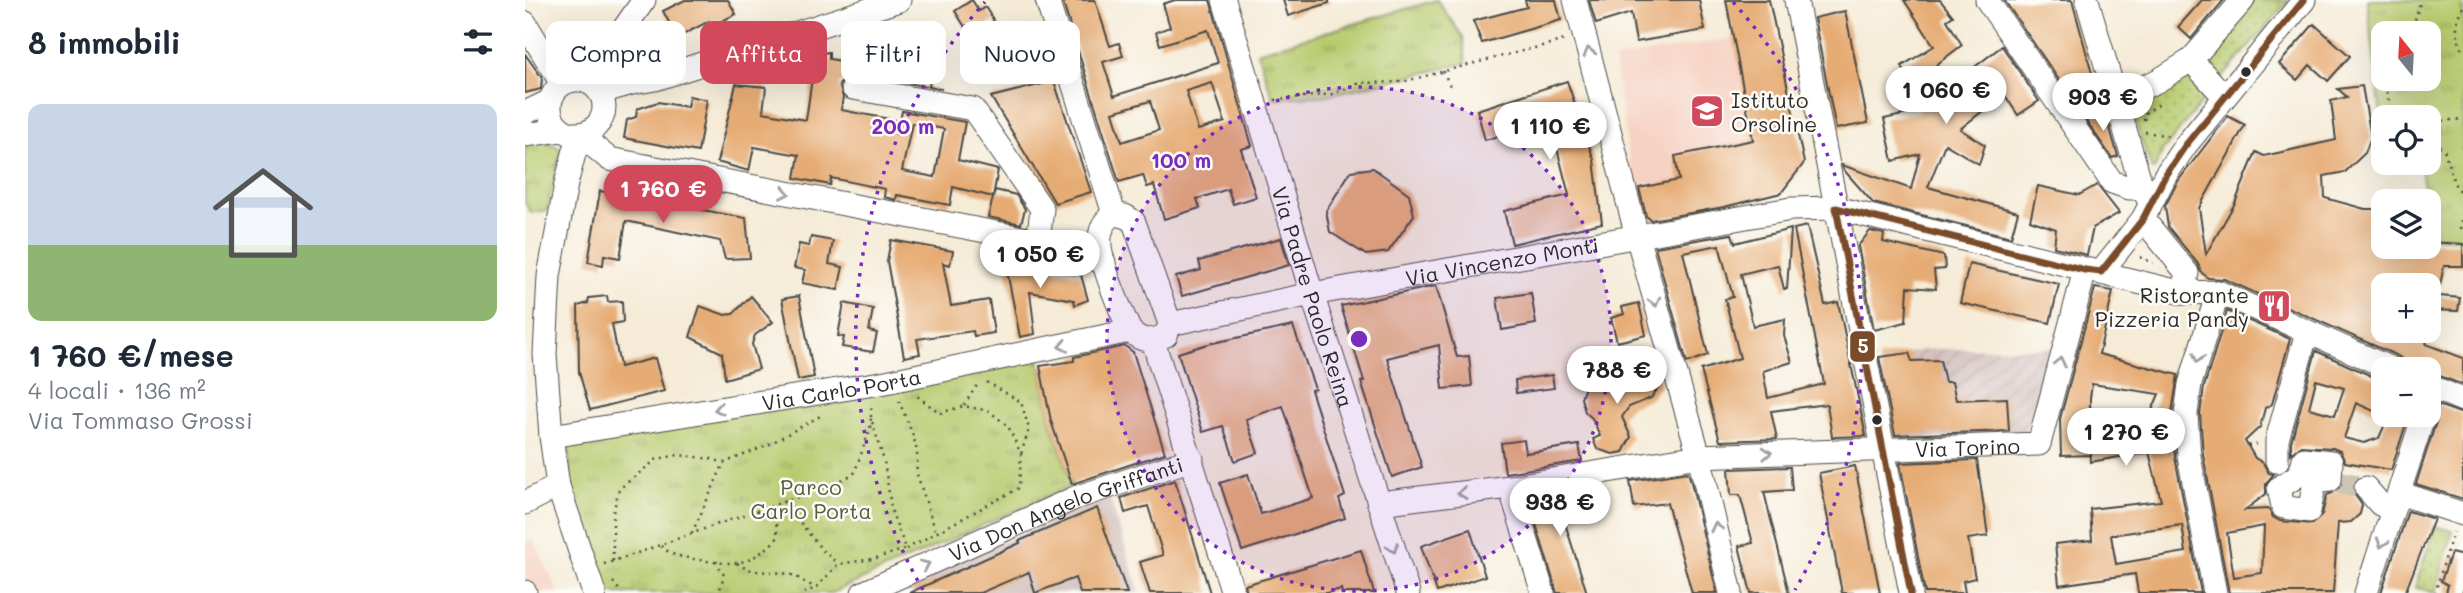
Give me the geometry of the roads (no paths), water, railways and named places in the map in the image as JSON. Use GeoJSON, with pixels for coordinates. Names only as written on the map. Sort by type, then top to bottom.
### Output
{"type":"FeatureCollection","features":[{"type":"Feature","properties":{"kind":"street"},"geometry":{"type":"LineString","coordinates":[[644,0],[599,64],[583,92],[551,117],[577,132],[609,159],[1038,242],[1104,261]]}},
{"type":"Feature","properties":{"kind":"street"},"geometry":{"type":"LineString","coordinates":[[525,113],[583,92],[655,79],[899,0]]}},
{"type":"Feature","properties":{"kind":"street"},"geometry":{"type":"LineString","coordinates":[[1048,0],[1114,214]]}},
{"type":"Feature","properties":{"kind":"street","name":"Via Padre Paolo Reina"},"geometry":{"type":"LineString","coordinates":[[1224,0],[1313,294],[1408,593]]}},
{"type":"Feature","properties":{"kind":"street"},"geometry":{"type":"LineString","coordinates":[[1575,0],[1699,456],[1731,593]]}},
{"type":"Feature","properties":{"kind":"street"},"geometry":{"type":"LineString","coordinates":[[1795,0],[1911,593]]}},
{"type":"Feature","properties":{"kind":"street"},"geometry":{"type":"LineString","coordinates":[[1987,0],[2112,182],[2129,188],[2145,203],[2187,273],[2183,293]]}},
{"type":"Feature","properties":{"kind":"street"},"geometry":{"type":"LineString","coordinates":[[2087,0],[2117,100],[2136,141],[2145,203]]}},
{"type":"Feature","properties":{"kind":"street"},"geometry":{"type":"LineString","coordinates":[[2117,100],[2159,80],[2191,60],[2243,0]]}},
{"type":"Feature","properties":{"kind":"street"},"geometry":{"type":"LineString","coordinates":[[2093,271],[2185,146],[2304,0]]}},
{"type":"Feature","properties":{"kind":"street"},"geometry":{"type":"LineString","coordinates":[[525,23],[583,92],[600,122],[577,132],[525,135]]}},
{"type":"Feature","properties":{"kind":"street"},"geometry":{"type":"LineString","coordinates":[[2191,60],[2224,96]]}},
{"type":"Feature","properties":{"kind":"street"},"geometry":{"type":"LineString","coordinates":[[853,88],[973,109],[1042,209],[1038,242]]}},
{"type":"Feature","properties":{"kind":"street"},"geometry":{"type":"LineString","coordinates":[[577,132],[549,276],[545,354],[558,486],[594,593]]}},
{"type":"Feature","properties":{"kind":"street","name":"Via Vincenzo Monti"},"geometry":{"type":"LineString","coordinates":[[1170,324],[1313,294],[1791,209],[1836,208],[2183,293],[2218,292]]}},
{"type":"Feature","properties":{"kind":"street"},"geometry":{"type":"LineString","coordinates":[[1114,214],[1125,216],[1134,222],[1170,324],[1166,335],[1153,341],[1139,339],[1130,331],[1104,261],[1100,239],[1103,225],[1114,214]]}},
{"type":"Feature","properties":{"kind":"street","name":"Via Torino"},"geometry":{"type":"LineString","coordinates":[[1884,448],[2039,444],[2093,271]]}},
{"type":"Feature","properties":{"kind":"street"},"geometry":{"type":"LineString","coordinates":[[2215,593],[2189,456],[2186,414],[2190,384],[2218,292],[2371,360]]}},
{"type":"Feature","properties":{"kind":"street","name":"Via Carlo Porta"},"geometry":{"type":"LineString","coordinates":[[551,436],[881,383],[1130,331]]}},
{"type":"Feature","properties":{"kind":"street"},"geometry":{"type":"LineString","coordinates":[[2287,462],[2304,459],[2331,462],[2332,481],[2315,482],[2309,512],[2283,507],[2279,488],[2287,462],[2308,332]]}},
{"type":"Feature","properties":{"kind":"street"},"geometry":{"type":"LineString","coordinates":[[1153,341],[1233,593]]}},
{"type":"Feature","properties":{"kind":"street"},"geometry":{"type":"LineString","coordinates":[[2441,394],[2463,400]]}},
{"type":"Feature","properties":{"kind":"street"},"geometry":{"type":"LineString","coordinates":[[2366,593],[2420,427]]}},
{"type":"Feature","properties":{"kind":"street"},"geometry":{"type":"LineString","coordinates":[[1379,503],[1510,487],[1699,456],[1884,448]]}},
{"type":"Feature","properties":{"kind":"street","name":"Via Don Angelo Griffanti"},"geometry":{"type":"LineString","coordinates":[[863,593],[1076,498],[1192,459]]}},
{"type":"Feature","properties":{"kind":"street"},"geometry":{"type":"LineString","coordinates":[[525,503],[558,486]]}},
{"type":"Feature","properties":{"kind":"street"},"geometry":{"type":"LineString","coordinates":[[1510,487],[1543,593]]}},
{"type":"Feature","properties":{"kind":"street"},"geometry":{"type":"LineString","coordinates":[[2366,488],[2380,504],[2396,501],[2461,513]]}},
{"type":"Feature","properties":{"kind":"tunnel"},"geometry":{"type":"LineString","coordinates":[[2334,481],[2366,488]]}},
{"type":"Feature","properties":{"kind":"place","name":"Istituto Orsoline"},"geometry":{"type":"Point","coordinates":[1707,111]}},
{"type":"Feature","properties":{"kind":"place","name":"Ristorante Pizzeria Pandy"},"geometry":{"type":"Point","coordinates":[2274,306]}},
{"type":"Feature","properties":{"kind":"park label","name":"Parco Carlo Porta"},"geometry":{"type":"Point","coordinates":[811,498]}}]}
